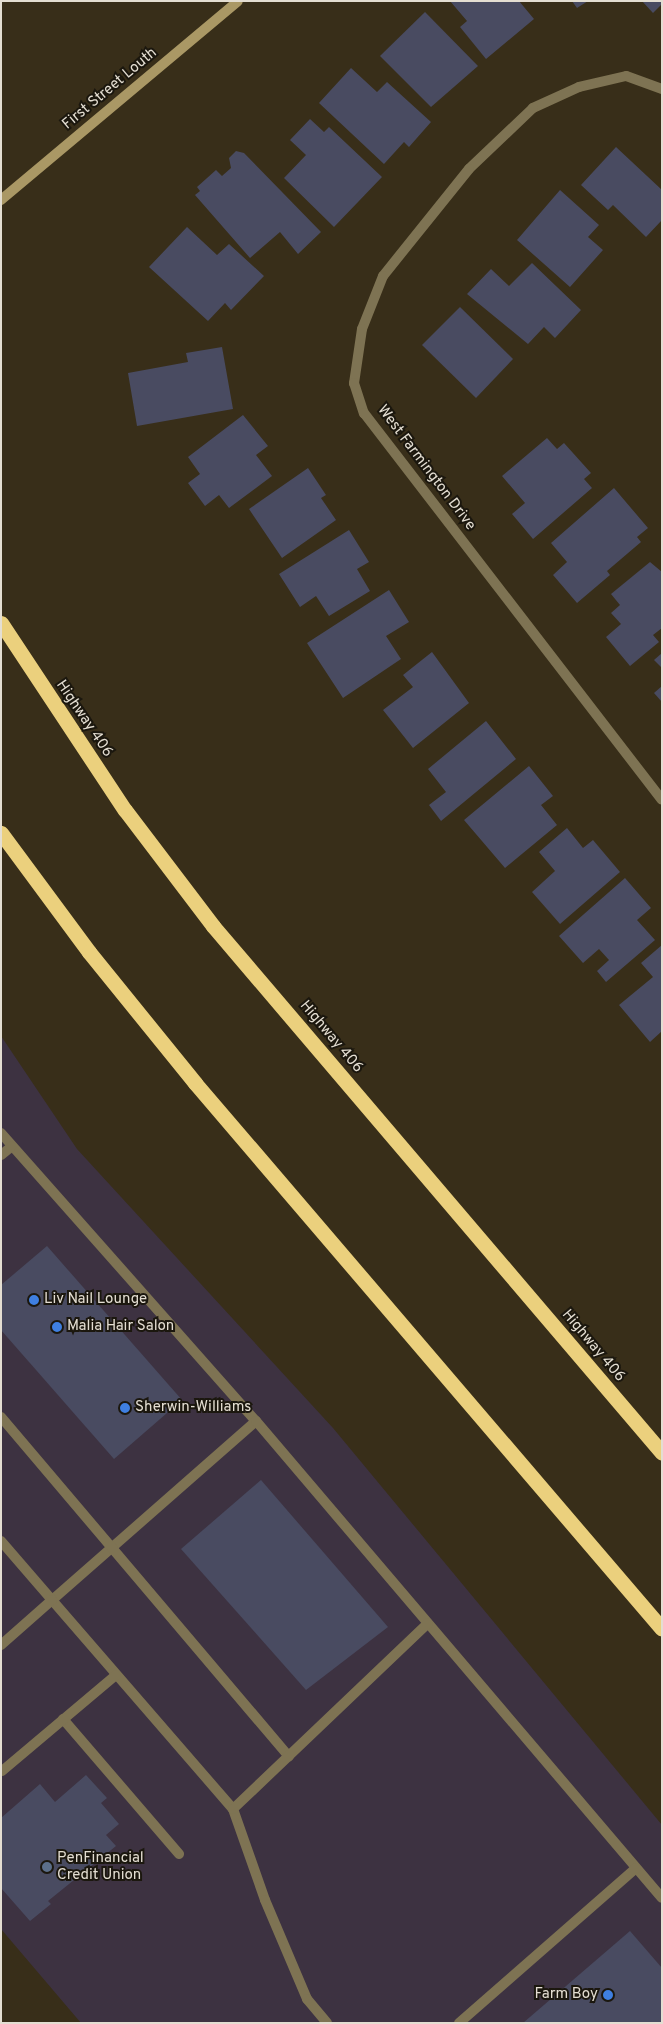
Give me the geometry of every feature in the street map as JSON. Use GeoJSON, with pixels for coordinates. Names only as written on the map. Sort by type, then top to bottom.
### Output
{"type":"FeatureCollection","features":[{"type":"Feature","properties":{"kind":"highway","name":"Highway 406"},"geometry":{"type":"LineString","coordinates":[[1,623],[125,810],[213,926],[662,1453]]}},
{"type":"Feature","properties":{"kind":"highway"},"geometry":{"type":"LineString","coordinates":[[1,833],[89,952],[195,1083],[662,1629]]}},
{"type":"Feature","properties":{"kind":"street","name":"First Street Louth"},"geometry":{"type":"LineString","coordinates":[[1,200],[238,1]]}},
{"type":"Feature","properties":{"kind":"street","name":"West Farmington Drive"},"geometry":{"type":"LineString","coordinates":[[662,89],[626,76],[579,87],[533,108],[469,169],[383,276],[362,329],[354,383],[364,413],[662,800]]}},
{"type":"Feature","properties":{"kind":"street"},"geometry":{"type":"LineString","coordinates":[[1,1132],[11,1147],[256,1421],[662,1898]]}},
{"type":"Feature","properties":{"kind":"street"},"geometry":{"type":"LineString","coordinates":[[1,1155],[11,1147]]}},
{"type":"Feature","properties":{"kind":"street"},"geometry":{"type":"LineString","coordinates":[[1,1417],[289,1756]]}},
{"type":"Feature","properties":{"kind":"street"},"geometry":{"type":"LineString","coordinates":[[1,1645],[256,1421]]}},
{"type":"Feature","properties":{"kind":"street"},"geometry":{"type":"LineString","coordinates":[[1,1541],[233,1809],[265,1900],[307,1999],[327,2023]]}},
{"type":"Feature","properties":{"kind":"street"},"geometry":{"type":"LineString","coordinates":[[233,1809],[428,1623]]}},
{"type":"Feature","properties":{"kind":"street"},"geometry":{"type":"LineString","coordinates":[[2,1771],[116,1675]]}},
{"type":"Feature","properties":{"kind":"street"},"geometry":{"type":"LineString","coordinates":[[63,1719],[179,1854]]}},
{"type":"Feature","properties":{"kind":"street"},"geometry":{"type":"LineString","coordinates":[[459,2023],[636,1868]]}},
{"type":"Feature","properties":{"kind":"shaded area"},"geometry":{"type":"Polygon","coordinates":[[[1,1036],[77,1149],[333,1428],[662,1825],[662,2023],[81,2023],[1,1929],[1,1036]]]}},
{"type":"Feature","properties":{"kind":"building"},"geometry":{"type":"Polygon","coordinates":[[[450,1],[519,1],[534,19],[486,59],[460,27],[467,21],[450,1]]]}},
{"type":"Feature","properties":{"kind":"building"},"geometry":{"type":"Polygon","coordinates":[[[572,1],[588,1],[577,8],[572,1]]]}},
{"type":"Feature","properties":{"kind":"building"},"geometry":{"type":"Polygon","coordinates":[[[642,1],[662,1],[662,4],[653,13],[642,1]]]}},
{"type":"Feature","properties":{"kind":"building"},"geometry":{"type":"Polygon","coordinates":[[[425,12],[478,66],[431,107],[380,56],[425,12]]]}},
{"type":"Feature","properties":{"kind":"building"},"geometry":{"type":"Polygon","coordinates":[[[351,68],[377,92],[387,82],[431,122],[409,147],[404,142],[384,164],[319,103],[351,68]]]}},
{"type":"Feature","properties":{"kind":"building"},"geometry":{"type":"Polygon","coordinates":[[[310,119],[324,132],[329,127],[382,177],[334,227],[284,178],[306,155],[290,140],[310,119]]]}},
{"type":"Feature","properties":{"kind":"building"},"geometry":{"type":"Polygon","coordinates":[[[616,147],[662,190],[662,220],[646,237],[613,205],[608,210],[581,185],[616,147]]]}},
{"type":"Feature","properties":{"kind":"building"},"geometry":{"type":"Polygon","coordinates":[[[236,151],[244,153],[321,232],[298,254],[280,232],[250,258],[195,195],[200,191],[197,187],[216,170],[222,176],[231,168],[229,158],[236,151]]]}},
{"type":"Feature","properties":{"kind":"building"},"geometry":{"type":"Polygon","coordinates":[[[560,190],[599,225],[588,237],[603,250],[570,287],[517,240],[560,190]]]}},
{"type":"Feature","properties":{"kind":"building"},"geometry":{"type":"Polygon","coordinates":[[[187,227],[217,255],[229,244],[264,276],[231,310],[225,303],[208,321],[149,267],[187,227]]]}},
{"type":"Feature","properties":{"kind":"building"},"geometry":{"type":"Polygon","coordinates":[[[532,263],[581,310],[555,338],[544,327],[528,344],[467,294],[491,269],[509,286],[532,263]]]}},
{"type":"Feature","properties":{"kind":"building"},"geometry":{"type":"Polygon","coordinates":[[[460,307],[513,359],[476,398],[422,345],[460,307]]]}},
{"type":"Feature","properties":{"kind":"building"},"geometry":{"type":"Polygon","coordinates":[[[222,347],[233,409],[137,426],[128,373],[188,362],[186,353],[222,347]]]}},
{"type":"Feature","properties":{"kind":"building"},"geometry":{"type":"Polygon","coordinates":[[[243,415],[268,446],[256,455],[272,476],[229,508],[219,495],[205,506],[188,483],[200,474],[188,457],[243,415]]]}},
{"type":"Feature","properties":{"kind":"building"},"geometry":{"type":"Polygon","coordinates":[[[547,438],[557,449],[564,443],[591,473],[584,479],[592,488],[533,539],[512,514],[525,503],[502,476],[547,438]]]}},
{"type":"Feature","properties":{"kind":"building"},"geometry":{"type":"Polygon","coordinates":[[[308,468],[326,495],[321,498],[336,520],[282,558],[249,509],[308,468]]]}},
{"type":"Feature","properties":{"kind":"building"},"geometry":{"type":"Polygon","coordinates":[[[614,488],[648,528],[637,537],[641,542],[607,571],[610,575],[577,603],[553,575],[567,562],[551,543],[614,488]]]}},
{"type":"Feature","properties":{"kind":"building"},"geometry":{"type":"Polygon","coordinates":[[[349,530],[369,562],[357,569],[370,591],[329,616],[316,596],[300,607],[279,574],[349,530]]]}},
{"type":"Feature","properties":{"kind":"building"},"geometry":{"type":"Polygon","coordinates":[[[650,562],[662,572],[662,628],[653,635],[659,642],[630,666],[606,637],[621,624],[611,613],[620,605],[611,594],[650,562]]]}},
{"type":"Feature","properties":{"kind":"building"},"geometry":{"type":"Polygon","coordinates":[[[389,590],[409,622],[386,636],[401,659],[343,698],[307,643],[389,590]]]}},
{"type":"Feature","properties":{"kind":"building"},"geometry":{"type":"Polygon","coordinates":[[[432,652],[469,703],[413,748],[383,710],[413,687],[403,675],[432,652]]]}},
{"type":"Feature","properties":{"kind":"building"},"geometry":{"type":"Polygon","coordinates":[[[662,653],[662,668],[654,660],[662,653]]]}},
{"type":"Feature","properties":{"kind":"building"},"geometry":{"type":"Polygon","coordinates":[[[662,686],[662,702],[654,693],[662,686]]]}},
{"type":"Feature","properties":{"kind":"building"},"geometry":{"type":"Polygon","coordinates":[[[486,721],[516,759],[441,821],[429,805],[446,792],[428,769],[486,721]]]}},
{"type":"Feature","properties":{"kind":"building"},"geometry":{"type":"Polygon","coordinates":[[[529,766],[553,796],[541,805],[557,825],[505,868],[464,820],[529,766]]]}},
{"type":"Feature","properties":{"kind":"building"},"geometry":{"type":"Polygon","coordinates":[[[567,828],[583,848],[593,840],[620,872],[560,924],[532,892],[555,871],[539,852],[567,828]]]}},
{"type":"Feature","properties":{"kind":"building"},"geometry":{"type":"Polygon","coordinates":[[[625,878],[651,908],[637,920],[655,940],[606,982],[597,971],[609,960],[599,949],[583,963],[559,936],[625,878]]]}},
{"type":"Feature","properties":{"kind":"building"},"geometry":{"type":"Polygon","coordinates":[[[662,945],[662,1031],[650,1042],[619,1005],[653,977],[641,963],[662,945]]]}},
{"type":"Feature","properties":{"kind":"building"},"geometry":{"type":"Polygon","coordinates":[[[47,1246],[182,1400],[114,1459],[1,1330],[1,1285],[47,1246]]]}},
{"type":"Feature","properties":{"kind":"building"},"geometry":{"type":"Polygon","coordinates":[[[261,1480],[388,1627],[306,1690],[181,1549],[261,1480]]]}},
{"type":"Feature","properties":{"kind":"building","name":"PenFinancial Credit Union"},"geometry":{"type":"Polygon","coordinates":[[[86,1775],[107,1798],[101,1803],[119,1824],[106,1835],[116,1846],[48,1901],[51,1904],[30,1921],[1,1888],[1,1818],[40,1784],[55,1802],[86,1775]]]}},
{"type":"Feature","properties":{"kind":"building","name":"Farm Boy"},"geometry":{"type":"Polygon","coordinates":[[[630,1931],[662,1968],[662,2023],[523,2023],[630,1931]]]}},
{"type":"Feature","properties":{"kind":"place","name":"Liv Nail Lounge"},"geometry":{"type":"Point","coordinates":[34,1300]}},
{"type":"Feature","properties":{"kind":"place","name":"Malia Hair Salon"},"geometry":{"type":"Point","coordinates":[57,1327]}},
{"type":"Feature","properties":{"kind":"place","name":"Sherwin-Williams"},"geometry":{"type":"Point","coordinates":[125,1408]}},
{"type":"Feature","properties":{"kind":"place","name":"PenFinancial Credit Union"},"geometry":{"type":"Point","coordinates":[47,1867]}},
{"type":"Feature","properties":{"kind":"place","name":"Farm Boy"},"geometry":{"type":"Point","coordinates":[608,1995]}}]}
